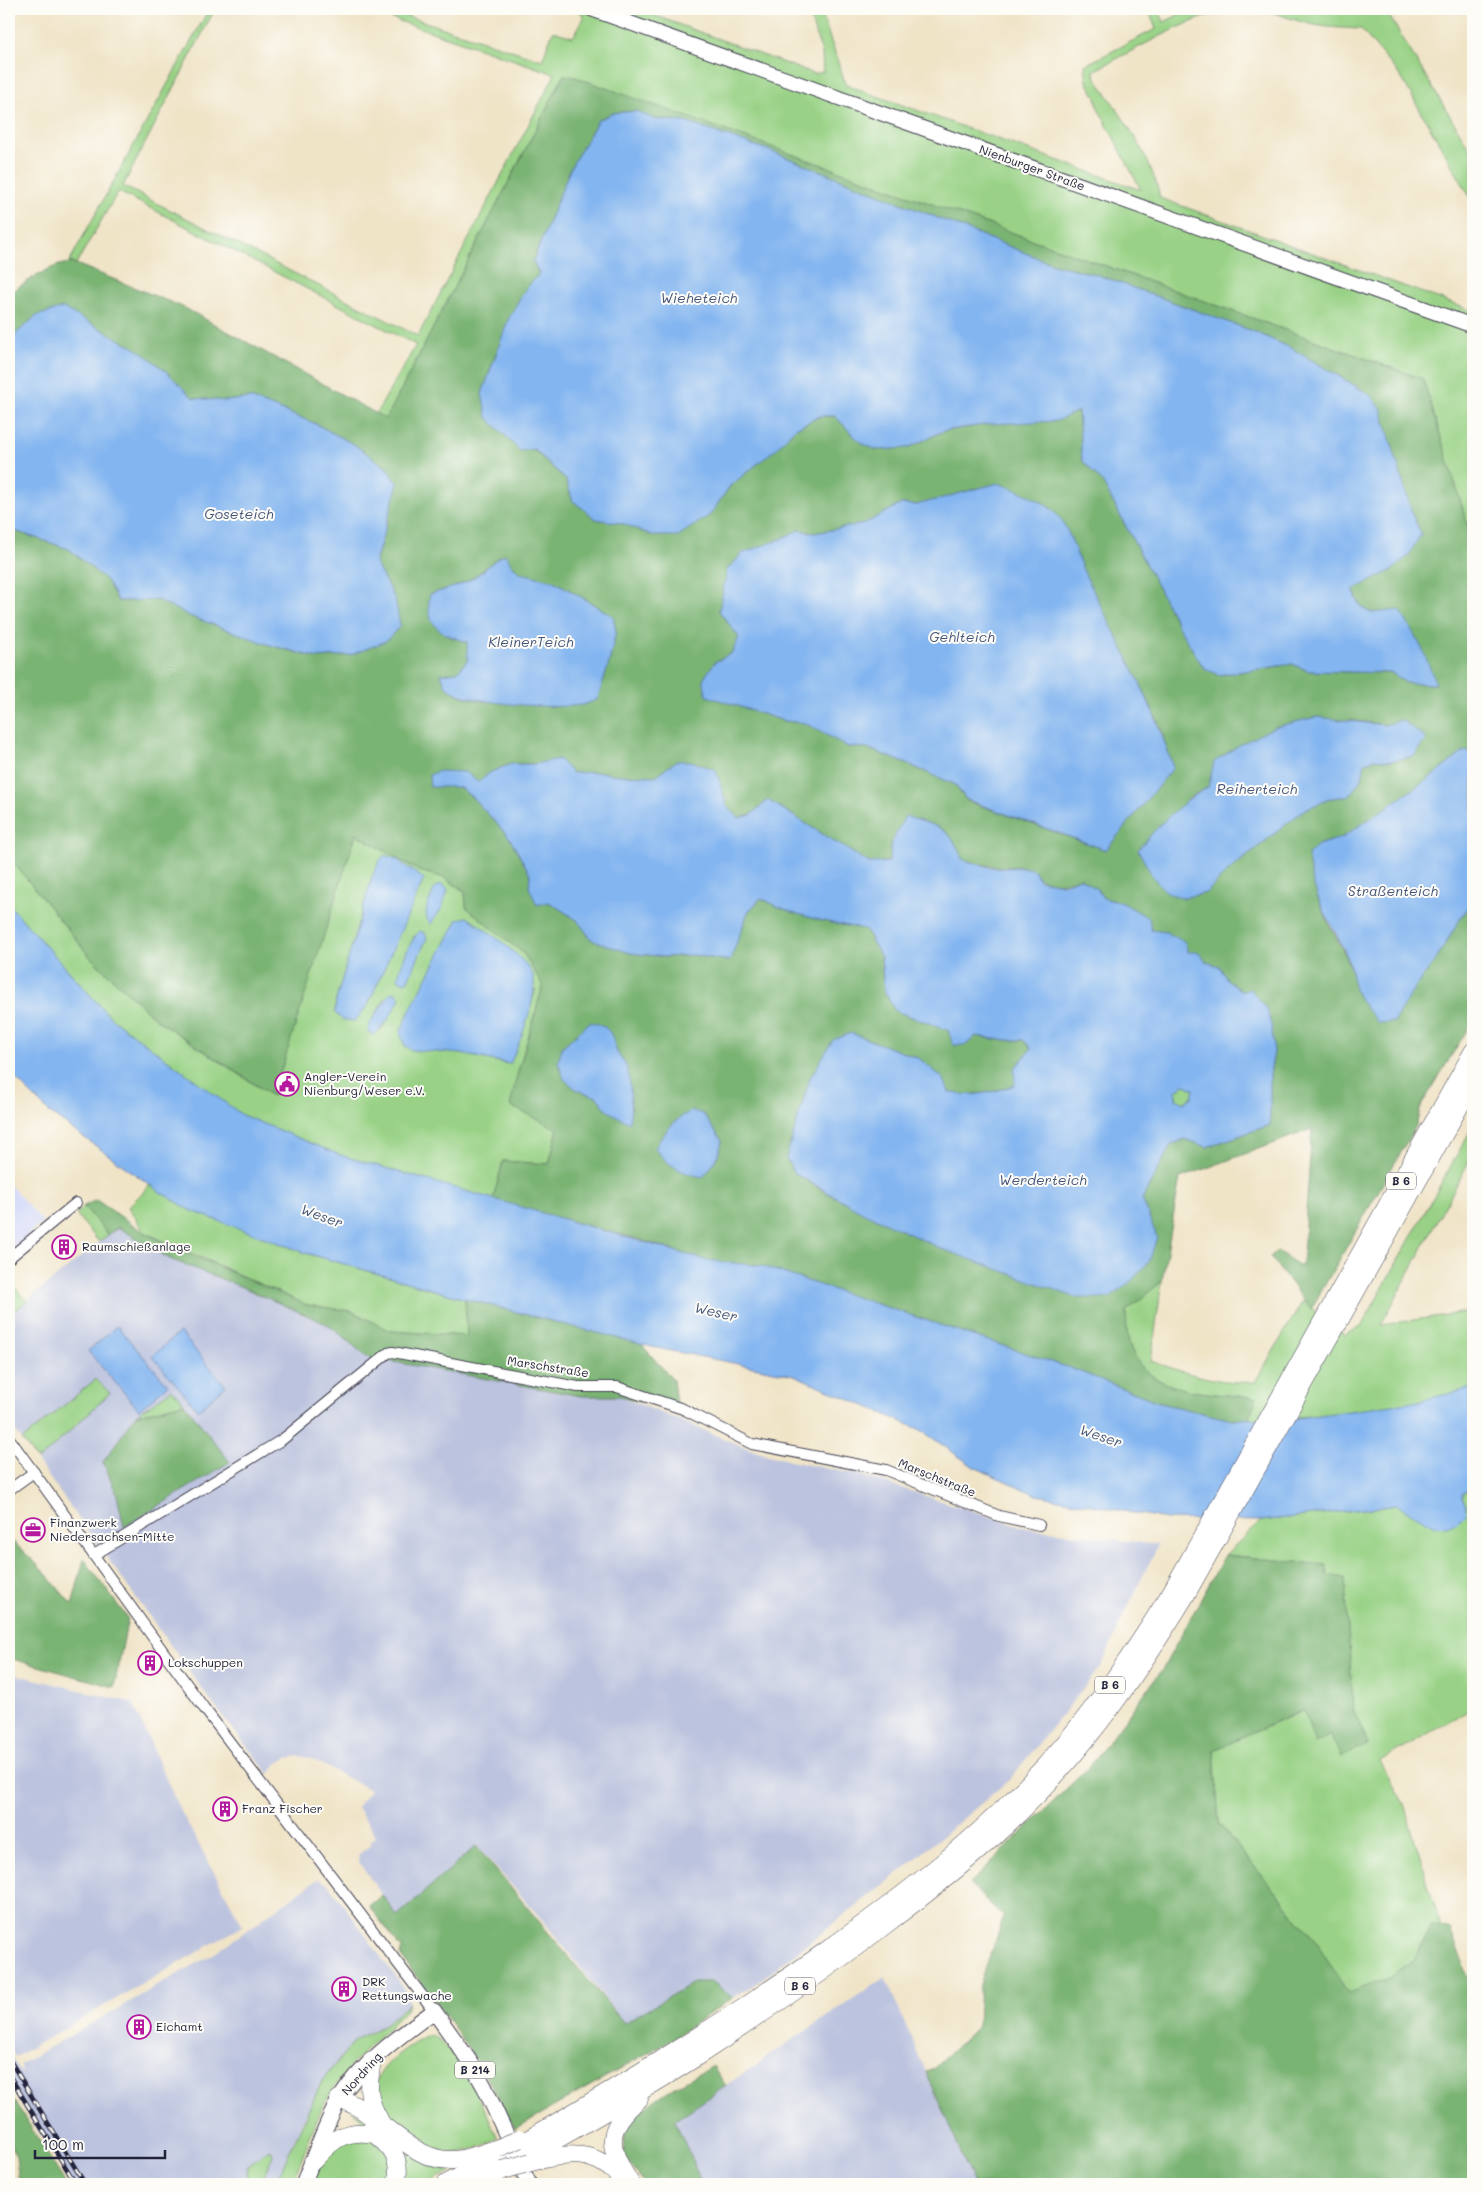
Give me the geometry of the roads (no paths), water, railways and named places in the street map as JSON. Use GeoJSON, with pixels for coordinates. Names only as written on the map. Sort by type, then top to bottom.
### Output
{"type":"FeatureCollection","features":[{"type":"Feature","properties":{"kind":"highway","name":"B 6"},"geometry":{"type":"LineString","coordinates":[[525,2150],[538,2134],[685,2064],[769,2009],[847,1953],[953,1873],[1038,1794],[1075,1754],[1117,1701],[1184,1598],[1473,1052]]}},
{"type":"Feature","properties":{"kind":"highway","name":"B 6"},"geometry":{"type":"LineString","coordinates":[[525,2150],[643,2085],[896,1900],[944,1862],[1028,1784],[1070,1737],[1105,1693],[1138,1646],[1473,1082]]}},
{"type":"Feature","properties":{"kind":"highway"},"geometry":{"type":"LineString","coordinates":[[372,2060],[368,2082],[369,2099],[379,2130],[390,2146],[397,2162],[396,2184]]}},
{"type":"Feature","properties":{"kind":"highway"},"geometry":{"type":"LineString","coordinates":[[631,2184],[614,2155],[612,2138],[620,2118],[643,2085]]}},
{"type":"Feature","properties":{"kind":"highway"},"geometry":{"type":"LineString","coordinates":[[339,2099],[349,2114],[433,2157],[453,2160],[501,2157],[525,2150]]}},
{"type":"Feature","properties":{"kind":"highway"},"geometry":{"type":"LineString","coordinates":[[313,2161],[326,2147],[348,2133],[379,2130]]}},
{"type":"Feature","properties":{"kind":"highway"},"geometry":{"type":"LineString","coordinates":[[446,2184],[501,2157],[525,2150],[589,2156],[605,2164],[626,2184]]}},
{"type":"Feature","properties":{"kind":"highway"},"geometry":{"type":"LineString","coordinates":[[477,2184],[501,2157]]}},
{"type":"Feature","properties":{"kind":"main road","name":"Nordring"},"geometry":{"type":"LineString","coordinates":[[303,2184],[339,2099],[372,2060],[434,2011]]}},
{"type":"Feature","properties":{"kind":"main road","name":"B 214"},"geometry":{"type":"LineString","coordinates":[[434,2011],[471,2063],[485,2088],[529,2184]]}},
{"type":"Feature","properties":{"kind":"street","name":"Nienburger Straße"},"geometry":{"type":"LineString","coordinates":[[590,9],[1473,326]]}},
{"type":"Feature","properties":{"kind":"street"},"geometry":{"type":"LineString","coordinates":[[9,1258],[76,1202]]}},
{"type":"Feature","properties":{"kind":"street","name":"Marschstraße"},"geometry":{"type":"LineString","coordinates":[[94,1555],[283,1438],[388,1353],[393,1352],[570,1386],[617,1387],[683,1409],[752,1444],[886,1470],[999,1516],[1039,1526]]}},
{"type":"Feature","properties":{"kind":"street"},"geometry":{"type":"LineString","coordinates":[[9,1438],[204,1708],[434,2011]]}},
{"type":"Feature","properties":{"kind":"street"},"geometry":{"type":"LineString","coordinates":[[9,1490],[34,1472]]}},
{"type":"Feature","properties":{"kind":"water","name":"Wieheteich"},"geometry":{"type":"Polygon","coordinates":[[[636,111],[654,119],[685,122],[768,150],[1053,264],[1098,275],[1255,332],[1291,348],[1369,394],[1381,408],[1413,516],[1421,534],[1408,556],[1394,569],[1353,590],[1360,605],[1371,613],[1400,610],[1423,650],[1436,684],[1406,683],[1392,673],[1309,671],[1292,664],[1219,675],[1204,668],[1182,633],[1103,483],[1082,460],[1078,411],[1057,421],[991,424],[943,431],[908,448],[877,450],[861,443],[835,416],[820,416],[794,429],[776,449],[730,486],[710,515],[678,536],[654,536],[624,524],[596,519],[573,501],[566,480],[534,449],[520,451],[487,417],[482,394],[508,320],[524,291],[539,274],[533,261],[571,167],[598,120],[613,113],[636,111]]]}},
{"type":"Feature","properties":{"kind":"water","name":"Goseteich"},"geometry":{"type":"Polygon","coordinates":[[[63,308],[142,352],[167,372],[193,398],[226,401],[250,398],[314,423],[355,445],[387,468],[398,483],[375,563],[395,599],[400,626],[386,641],[351,655],[318,658],[270,645],[192,617],[157,600],[118,601],[106,580],[69,549],[9,529],[9,340],[36,316],[63,308]]]}},
{"type":"Feature","properties":{"kind":"water","name":"Gehlteich"},"geometry":{"type":"Polygon","coordinates":[[[998,483],[1018,490],[1050,508],[1057,514],[1067,530],[1085,574],[1145,693],[1165,742],[1173,768],[1106,850],[967,800],[954,784],[867,748],[848,747],[805,723],[784,721],[707,696],[703,679],[715,662],[732,653],[739,637],[719,611],[727,570],[743,553],[781,539],[798,530],[815,533],[864,524],[901,504],[916,505],[998,483]]]}},
{"type":"Feature","properties":{"kind":"water","name":"KleinerTeich"},"geometry":{"type":"Polygon","coordinates":[[[505,554],[512,565],[521,573],[554,581],[613,616],[616,631],[608,667],[597,700],[583,705],[533,706],[472,698],[457,693],[446,686],[441,674],[457,672],[468,660],[467,642],[449,635],[436,627],[429,613],[430,594],[464,583],[505,554]]]}},
{"type":"Feature","properties":{"kind":"water","name":"Reiherteich"},"geometry":{"type":"Polygon","coordinates":[[[1316,717],[1385,725],[1402,720],[1426,739],[1414,756],[1391,761],[1375,759],[1365,762],[1362,778],[1349,796],[1332,798],[1305,809],[1227,872],[1206,893],[1181,898],[1165,891],[1153,877],[1138,850],[1154,831],[1170,815],[1208,787],[1214,762],[1241,744],[1275,727],[1316,717]]]}},
{"type":"Feature","properties":{"kind":"water","name":"Straßenteich"},"geometry":{"type":"Polygon","coordinates":[[[1465,751],[1473,752],[1473,874],[1471,901],[1436,959],[1409,996],[1394,1022],[1378,1023],[1359,998],[1346,954],[1317,895],[1308,855],[1318,845],[1343,837],[1431,777],[1465,751]]]}},
{"type":"Feature","properties":{"kind":"water","name":"Werderteich"},"geometry":{"type":"Polygon","coordinates":[[[559,759],[572,773],[600,772],[618,775],[656,776],[676,761],[691,761],[716,770],[727,806],[739,818],[751,815],[768,800],[869,863],[889,862],[892,842],[905,816],[934,825],[947,833],[953,839],[962,859],[992,867],[1029,868],[1034,870],[1039,880],[1063,884],[1080,878],[1097,889],[1103,898],[1123,903],[1149,918],[1151,930],[1166,932],[1185,942],[1188,952],[1199,952],[1206,962],[1219,966],[1229,982],[1242,991],[1250,989],[1267,1009],[1272,1029],[1274,1052],[1270,1073],[1270,1125],[1207,1147],[1185,1139],[1171,1145],[1142,1199],[1157,1237],[1149,1262],[1131,1281],[1110,1298],[1077,1298],[942,1249],[864,1213],[794,1173],[786,1158],[810,1078],[833,1040],[851,1033],[920,1059],[944,1079],[949,1092],[958,1094],[991,1092],[1015,1085],[1014,1069],[1032,1048],[1023,1040],[1001,1040],[976,1036],[966,1045],[953,1045],[948,1030],[895,1011],[884,990],[881,957],[865,929],[798,914],[761,898],[748,912],[730,961],[693,955],[665,957],[630,953],[592,940],[577,920],[549,902],[537,905],[529,887],[530,874],[509,837],[473,798],[459,787],[430,787],[429,775],[440,771],[465,772],[478,782],[491,772],[511,764],[535,764],[559,759]],[[1183,1084],[1176,1091],[1176,1099],[1184,1103],[1192,1097],[1194,1089],[1183,1084]]]}},
{"type":"Feature","properties":{"kind":"water"},"geometry":{"type":"Polygon","coordinates":[[[385,855],[396,859],[424,879],[368,1005],[355,1021],[343,1020],[335,1013],[336,1000],[372,877],[380,860],[385,855]]]}},
{"type":"Feature","properties":{"kind":"water"},"geometry":{"type":"Polygon","coordinates":[[[442,884],[448,890],[442,908],[431,924],[426,916],[427,906],[435,887],[442,884]]]}},
{"type":"Feature","properties":{"kind":"water","name":"Weser"},"geometry":{"type":"Polygon","coordinates":[[[9,905],[111,1018],[242,1115],[340,1155],[706,1260],[762,1266],[1070,1368],[1164,1404],[1228,1419],[1297,1418],[1414,1402],[1473,1388],[1473,1488],[1461,1494],[1466,1506],[1465,1515],[1457,1523],[1446,1527],[1436,1526],[1397,1505],[1261,1521],[1167,1519],[1037,1495],[974,1467],[921,1430],[794,1375],[652,1347],[455,1296],[306,1253],[192,1211],[160,1192],[50,1113],[9,1072],[9,905]]]}},
{"type":"Feature","properties":{"kind":"water"},"geometry":{"type":"Polygon","coordinates":[[[467,917],[514,952],[533,976],[534,984],[531,1007],[510,1064],[462,1054],[412,1050],[405,1046],[400,1033],[412,1006],[458,919],[467,917]]]}},
{"type":"Feature","properties":{"kind":"water"},"geometry":{"type":"Polygon","coordinates":[[[420,931],[425,933],[427,938],[408,980],[403,983],[398,979],[401,968],[409,946],[420,931]]]}},
{"type":"Feature","properties":{"kind":"water"},"geometry":{"type":"Polygon","coordinates":[[[391,992],[396,993],[400,998],[388,1020],[374,1035],[368,1032],[370,1023],[391,992]]]}},
{"type":"Feature","properties":{"kind":"water"},"geometry":{"type":"Polygon","coordinates":[[[590,1022],[600,1024],[610,1032],[618,1054],[626,1065],[630,1094],[629,1123],[608,1111],[597,1097],[577,1090],[564,1079],[558,1062],[562,1047],[590,1022]]]}},
{"type":"Feature","properties":{"kind":"water"},"geometry":{"type":"Polygon","coordinates":[[[692,1111],[703,1114],[722,1141],[715,1160],[703,1177],[689,1174],[676,1168],[664,1159],[655,1148],[671,1126],[692,1111]]]}},
{"type":"Feature","properties":{"kind":"water"},"geometry":{"type":"Polygon","coordinates":[[[117,1326],[168,1385],[139,1410],[88,1351],[117,1326]]]}},
{"type":"Feature","properties":{"kind":"water"},"geometry":{"type":"Polygon","coordinates":[[[180,1332],[226,1386],[198,1410],[152,1356],[180,1332]]]}},
{"type":"Feature","properties":{"kind":"railway"},"geometry":{"type":"LineString","coordinates":[[9,2059],[85,2184]]}},
{"type":"Feature","properties":{"kind":"railway"},"geometry":{"type":"LineString","coordinates":[[9,2075],[76,2184]]}},
{"type":"Feature","properties":{"kind":"place","name":"Angler-Verein Nienburg/Weser e.V."},"geometry":{"type":"Point","coordinates":[287,1084]}},
{"type":"Feature","properties":{"kind":"place","name":"Raumschießanlage"},"geometry":{"type":"Point","coordinates":[64,1247]}},
{"type":"Feature","properties":{"kind":"place","name":"Finanzwerk Niedersachsen-Mitte"},"geometry":{"type":"Point","coordinates":[33,1530]}},
{"type":"Feature","properties":{"kind":"place","name":"Lokschuppen"},"geometry":{"type":"Point","coordinates":[150,1663]}},
{"type":"Feature","properties":{"kind":"place","name":"Franz Fischer"},"geometry":{"type":"Point","coordinates":[225,1809]}},
{"type":"Feature","properties":{"kind":"place","name":"DRK Rettungswache"},"geometry":{"type":"Point","coordinates":[344,1989]}},
{"type":"Feature","properties":{"kind":"place","name":"Eichamt"},"geometry":{"type":"Point","coordinates":[139,2027]}}]}
